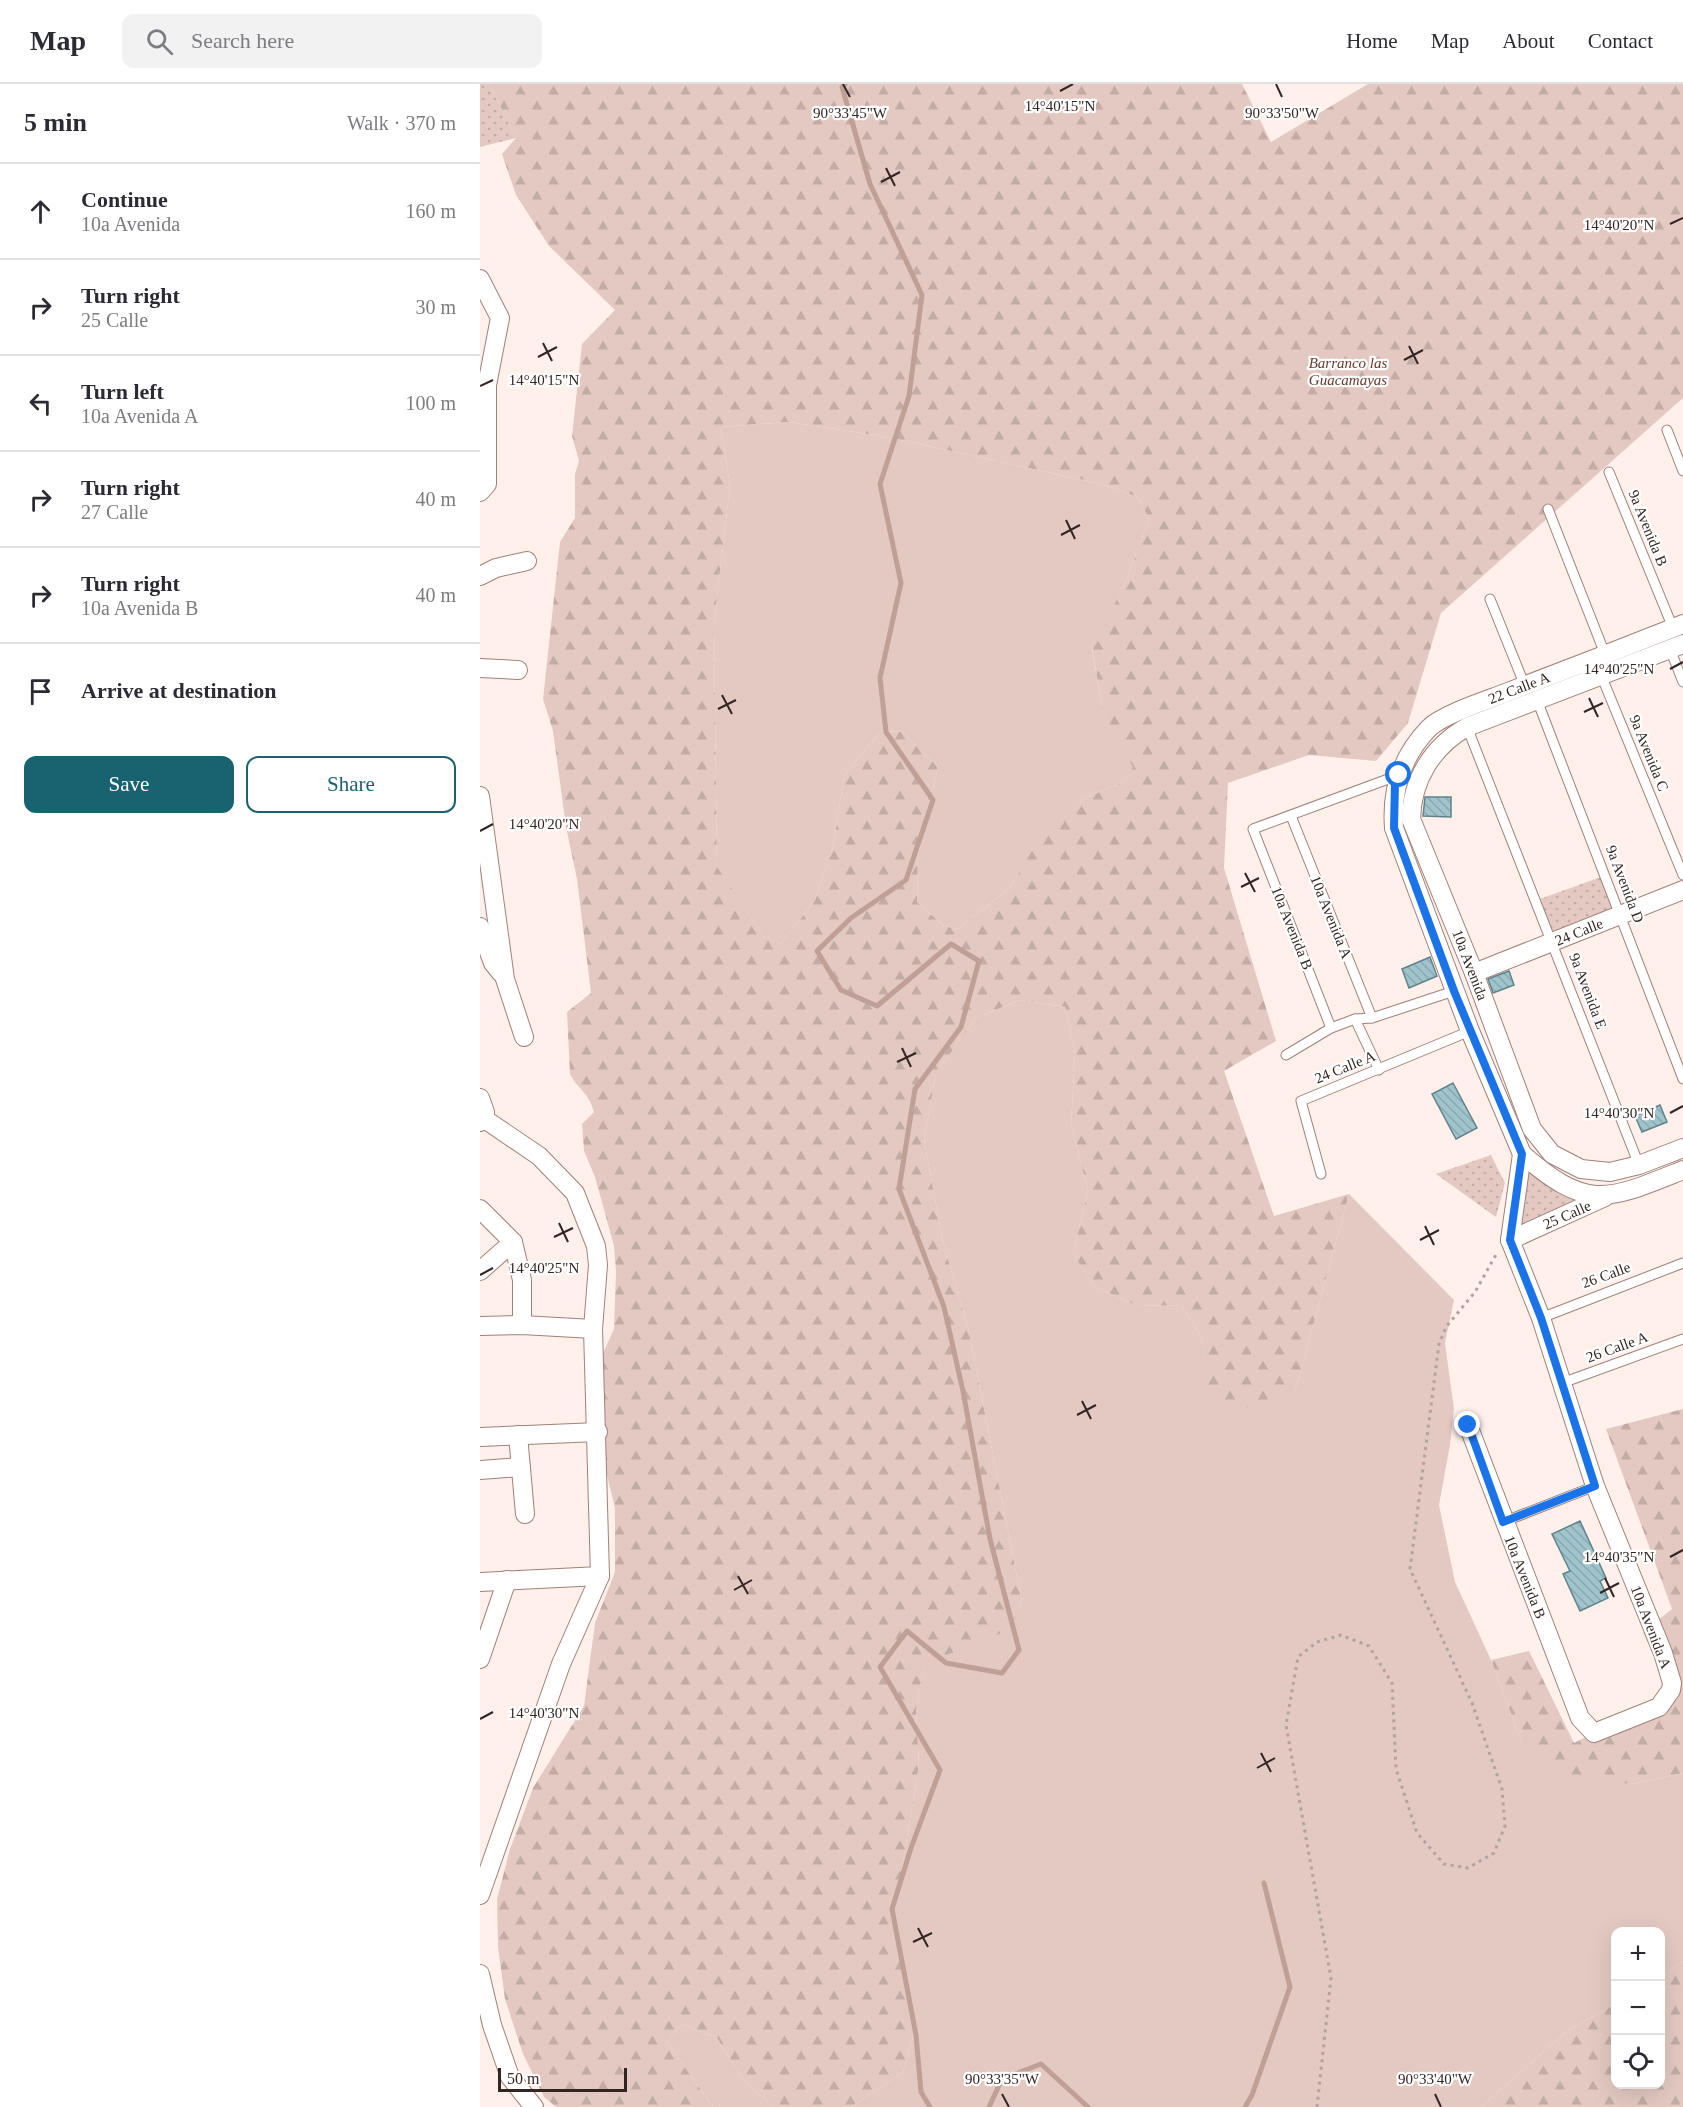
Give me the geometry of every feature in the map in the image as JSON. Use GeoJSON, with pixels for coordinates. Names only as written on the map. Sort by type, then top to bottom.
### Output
{"type":"FeatureCollection","features":[{"type":"Feature","properties":{"kind":"street"},"geometry":{"type":"LineString","coordinates":[[480,279],[500,318],[484,380],[487,484],[480,492]]}},
{"type":"Feature","properties":{"kind":"street"},"geometry":{"type":"LineString","coordinates":[[480,576],[496,568],[527,561]]}},
{"type":"Feature","properties":{"kind":"street","name":"22 Calle A"},"geometry":{"type":"LineString","coordinates":[[1403,768],[1417,742],[1431,726],[1470,706],[1678,626]]}},
{"type":"Feature","properties":{"kind":"street","name":"22 Calle A"},"geometry":{"type":"LineString","coordinates":[[1431,758],[1448,738],[1467,727],[1676,647]]}},
{"type":"Feature","properties":{"kind":"street"},"geometry":{"type":"LineString","coordinates":[[480,668],[518,670]]}},
{"type":"Feature","properties":{"kind":"street"},"geometry":{"type":"LineString","coordinates":[[1431,726],[1448,738]]}},
{"type":"Feature","properties":{"kind":"street","name":"10a Avenida"},"geometry":{"type":"LineString","coordinates":[[1431,758],[1417,781],[1411,803],[1410,819],[1474,973],[1532,1129],[1552,1154],[1581,1170],[1610,1172],[1639,1165]]}},
{"type":"Feature","properties":{"kind":"street","name":"10a Avenida"},"geometry":{"type":"LineString","coordinates":[[1403,768],[1395,782],[1394,828],[1454,991],[1522,1154],[1553,1179]]}},
{"type":"Feature","properties":{"kind":"street"},"geometry":{"type":"LineString","coordinates":[[480,796],[505,979],[524,1037]]}},
{"type":"Feature","properties":{"kind":"street","name":"24 Calle"},"geometry":{"type":"LineString","coordinates":[[1474,973],[1683,890]]}},
{"type":"Feature","properties":{"kind":"street"},"geometry":{"type":"LineString","coordinates":[[480,927],[493,963],[505,979]]}},
{"type":"Feature","properties":{"kind":"street"},"geometry":{"type":"LineString","coordinates":[[480,1098],[485,1106],[482,1120],[539,1156],[575,1193],[596,1245],[598,1265],[593,1329],[598,1432],[600,1576],[561,1664],[480,1895]]}},
{"type":"Feature","properties":{"kind":"street"},"geometry":{"type":"LineString","coordinates":[[1639,1165],[1683,1148]]}},
{"type":"Feature","properties":{"kind":"street"},"geometry":{"type":"LineString","coordinates":[[1510,1240],[1522,1154]]}},
{"type":"Feature","properties":{"kind":"street","name":"25 Calle"},"geometry":{"type":"LineString","coordinates":[[1510,1240],[1605,1197],[1683,1170]]}},
{"type":"Feature","properties":{"kind":"street","name":"25 Calle"},"geometry":{"type":"LineString","coordinates":[[1553,1179],[1572,1191],[1605,1197]]}},
{"type":"Feature","properties":{"kind":"street"},"geometry":{"type":"LineString","coordinates":[[480,1209],[513,1242],[522,1280],[522,1325]]}},
{"type":"Feature","properties":{"kind":"street","name":"10a Avenida A"},"geometry":{"type":"LineString","coordinates":[[1510,1240],[1541,1318],[1595,1486],[1663,1653],[1672,1683],[1671,1690],[1659,1707],[1601,1732],[1594,1733],[1587,1726]]}},
{"type":"Feature","properties":{"kind":"street"},"geometry":{"type":"LineString","coordinates":[[480,1271],[513,1242]]}},
{"type":"Feature","properties":{"kind":"street"},"geometry":{"type":"LineString","coordinates":[[480,1326],[522,1325],[593,1329]]}},
{"type":"Feature","properties":{"kind":"street","name":"10a Avenida B"},"geometry":{"type":"LineString","coordinates":[[1468,1425],[1503,1522],[1580,1718],[1587,1726]]}},
{"type":"Feature","properties":{"kind":"street"},"geometry":{"type":"LineString","coordinates":[[480,1437],[598,1432]]}},
{"type":"Feature","properties":{"kind":"street"},"geometry":{"type":"LineString","coordinates":[[518,1435],[525,1514]]}},
{"type":"Feature","properties":{"kind":"street"},"geometry":{"type":"LineString","coordinates":[[480,1470],[521,1467]]}},
{"type":"Feature","properties":{"kind":"street"},"geometry":{"type":"LineString","coordinates":[[480,1582],[600,1576]]}},
{"type":"Feature","properties":{"kind":"street"},"geometry":{"type":"LineString","coordinates":[[481,1652],[507,1580]]}},
{"type":"Feature","properties":{"kind":"street"},"geometry":{"type":"LineString","coordinates":[[480,1974],[486,2026],[510,2077],[534,2107]]}},
{"type":"Feature","properties":{"kind":"lane"},"geometry":{"type":"LineString","coordinates":[[1667,430],[1683,471]]}},
{"type":"Feature","properties":{"kind":"lane","name":"9a Avenida B"},"geometry":{"type":"LineString","coordinates":[[1609,472],[1678,626]]}},
{"type":"Feature","properties":{"kind":"lane"},"geometry":{"type":"LineString","coordinates":[[1548,509],[1605,654]]}},
{"type":"Feature","properties":{"kind":"lane"},"geometry":{"type":"LineString","coordinates":[[1490,599],[1525,686]]}},
{"type":"Feature","properties":{"kind":"lane"},"geometry":{"type":"LineString","coordinates":[[1676,647],[1683,682]]}},
{"type":"Feature","properties":{"kind":"lane","name":"9a Avenida C"},"geometry":{"type":"LineString","coordinates":[[1601,675],[1683,875]]}},
{"type":"Feature","properties":{"kind":"lane","name":"9a Avenida D"},"geometry":{"type":"LineString","coordinates":[[1537,700],[1683,1079]]}},
{"type":"Feature","properties":{"kind":"lane","name":"9a Avenida E"},"geometry":{"type":"LineString","coordinates":[[1467,727],[1639,1165]]}},
{"type":"Feature","properties":{"kind":"lane"},"geometry":{"type":"LineString","coordinates":[[1291,816],[1403,768]]}},
{"type":"Feature","properties":{"kind":"lane","name":"10a Avenida B"},"geometry":{"type":"LineString","coordinates":[[1291,816],[1253,829],[1332,1028]]}},
{"type":"Feature","properties":{"kind":"lane","name":"10a Avenida A"},"geometry":{"type":"LineString","coordinates":[[1291,816],[1372,1018]]}},
{"type":"Feature","properties":{"kind":"lane"},"geometry":{"type":"LineString","coordinates":[[1286,1055],[1332,1028],[1355,1019],[1372,1018],[1454,991]]}},
{"type":"Feature","properties":{"kind":"lane"},"geometry":{"type":"LineString","coordinates":[[1355,1019],[1378,1070]]}},
{"type":"Feature","properties":{"kind":"lane","name":"24 Calle A"},"geometry":{"type":"LineString","coordinates":[[1321,1174],[1300,1102],[1470,1031]]}},
{"type":"Feature","properties":{"kind":"lane","name":"26 Calle"},"geometry":{"type":"LineString","coordinates":[[1541,1318],[1683,1263]]}},
{"type":"Feature","properties":{"kind":"lane","name":"26 Calle A"},"geometry":{"type":"LineString","coordinates":[[1562,1383],[1683,1339]]}},
{"type":"Feature","properties":{"kind":"lane"},"geometry":{"type":"LineString","coordinates":[[1503,1522],[1595,1486]]}},
{"type":"Feature","properties":{"kind":"path"},"geometry":{"type":"LineString","coordinates":[[1317,2107],[1331,1978],[1286,1725],[1298,1657],[1317,1642],[1341,1635],[1369,1646],[1392,1683],[1396,1769],[1417,1833],[1444,1864],[1468,1868],[1494,1853],[1505,1826],[1502,1789],[1472,1703],[1410,1569],[1438,1344],[1446,1327],[1482,1281],[1496,1253],[1510,1240]]}},
{"type":"Feature","properties":{"kind":"green space"},"geometry":{"type":"Polygon","coordinates":[[[480,84],[489,84],[516,138],[480,147],[480,84]]]}},
{"type":"Feature","properties":{"kind":"green space","name":"Barranco las Guacamayas"},"geometry":{"type":"Polygon","coordinates":[[[489,84],[1242,84],[1271,142],[1368,84],[1683,84],[1683,398],[1441,613],[1408,723],[1376,761],[1309,755],[1228,783],[1224,868],[1276,1041],[1224,1071],[1274,1216],[1349,1194],[1295,1392],[1262,1412],[1209,1395],[1202,1337],[1182,1306],[1135,1305],[1094,1286],[1073,1254],[1088,1190],[1071,1124],[1075,1053],[1065,1007],[1020,1000],[976,1018],[936,1073],[924,1140],[943,1242],[968,1327],[1022,1602],[1009,1630],[924,1664],[916,1711],[919,1765],[894,1916],[914,2034],[903,2072],[851,2107],[774,2107],[744,2081],[717,2038],[682,2024],[667,2042],[713,2107],[556,2107],[544,2097],[523,2054],[505,1999],[498,1947],[497,1899],[510,1849],[533,1788],[584,1706],[595,1623],[615,1572],[615,1508],[606,1471],[603,1402],[594,1373],[614,1329],[616,1272],[614,1246],[595,1177],[584,1151],[582,1124],[594,1112],[589,1099],[570,1074],[567,1012],[591,993],[577,879],[566,827],[553,731],[543,699],[560,542],[575,518],[575,474],[579,461],[572,436],[582,344],[615,310],[549,246],[516,195],[502,154],[516,138],[489,84]],[[789,422],[721,427],[730,486],[714,623],[717,867],[764,937],[781,944],[815,900],[833,847],[844,776],[881,731],[902,732],[938,767],[918,855],[917,902],[944,926],[958,929],[1010,888],[1040,837],[1085,798],[1121,783],[1133,767],[1103,713],[1092,647],[1124,586],[1149,519],[1138,497],[1102,484],[887,437],[789,422]]]}},
{"type":"Feature","properties":{"kind":"green space"},"geometry":{"type":"Polygon","coordinates":[[[789,422],[887,437],[1102,484],[1138,497],[1149,519],[1124,586],[1092,648],[1103,713],[1134,767],[1121,783],[1085,798],[1041,837],[1010,888],[958,929],[944,926],[917,902],[918,855],[938,767],[902,732],[881,731],[844,776],[833,847],[815,900],[781,944],[764,937],[717,868],[714,623],[730,486],[721,427],[789,422]]]}},
{"type":"Feature","properties":{"kind":"green space"},"geometry":{"type":"Polygon","coordinates":[[[1601,877],[1618,917],[1559,942],[1537,900],[1601,877]]]}},
{"type":"Feature","properties":{"kind":"green space"},"geometry":{"type":"Polygon","coordinates":[[[1020,1000],[1065,1007],[1075,1053],[1071,1124],[1088,1190],[1073,1254],[1094,1286],[1135,1305],[1182,1306],[1202,1337],[1210,1395],[1295,1392],[1349,1194],[1454,1300],[1445,1343],[1454,1409],[1439,1505],[1455,1582],[1491,1660],[1521,1740],[1632,1784],[1683,1773],[1683,1961],[1665,1976],[1665,1927],[1611,1927],[1611,2006],[1566,2032],[1481,2107],[851,2107],[903,2072],[914,2034],[894,1916],[919,1765],[916,1711],[924,1663],[1008,1630],[1022,1602],[968,1327],[943,1242],[924,1140],[936,1073],[976,1018],[1020,1000]]]}},
{"type":"Feature","properties":{"kind":"green space"},"geometry":{"type":"Polygon","coordinates":[[[1491,1155],[1505,1183],[1496,1217],[1436,1174],[1491,1155]]]}},
{"type":"Feature","properties":{"kind":"green space"},"geometry":{"type":"Polygon","coordinates":[[[1529,1167],[1584,1200],[1516,1230],[1529,1167]]]}},
{"type":"Feature","properties":{"kind":"green space"},"geometry":{"type":"Polygon","coordinates":[[[1683,1409],[1683,1773],[1632,1784],[1571,1777],[1521,1740],[1491,1660],[1529,1651],[1574,1743],[1670,1693],[1643,1632],[1672,1609],[1606,1429],[1683,1409]]]}},
{"type":"Feature","properties":{"kind":"green space"},"geometry":{"type":"Polygon","coordinates":[[[1683,1961],[1683,2107],[1481,2107],[1566,2032],[1611,2006],[1611,2089],[1665,2089],[1665,1976],[1683,1961]]]}},
{"type":"Feature","properties":{"kind":"green space"},"geometry":{"type":"Polygon","coordinates":[[[682,2024],[717,2038],[744,2081],[774,2107],[713,2107],[667,2042],[682,2024]]]}},
{"type":"Feature","properties":{"kind":"building"},"geometry":{"type":"Polygon","coordinates":[[[1425,797],[1451,797],[1451,817],[1423,816],[1425,797]]]}},
{"type":"Feature","properties":{"kind":"building"},"geometry":{"type":"Polygon","coordinates":[[[1430,957],[1437,976],[1409,988],[1402,969],[1430,957]]]}},
{"type":"Feature","properties":{"kind":"building"},"geometry":{"type":"Polygon","coordinates":[[[1509,971],[1514,985],[1493,993],[1488,979],[1509,971]]]}},
{"type":"Feature","properties":{"kind":"building"},"geometry":{"type":"Polygon","coordinates":[[[1453,1083],[1477,1128],[1456,1139],[1432,1094],[1453,1083]]]}},
{"type":"Feature","properties":{"kind":"building"},"geometry":{"type":"Polygon","coordinates":[[[1660,1105],[1667,1122],[1642,1132],[1635,1116],[1660,1105]]]}},
{"type":"Feature","properties":{"kind":"building"},"geometry":{"type":"Polygon","coordinates":[[[1580,1521],[1606,1578],[1600,1581],[1608,1598],[1580,1611],[1563,1574],[1570,1571],[1552,1534],[1580,1521]]]}},
{"type":"Feature","properties":{"kind":"waterway"},"geometry":{"type":"LineString","coordinates":[[845,84],[842,87],[870,184],[922,295],[909,396],[880,484],[901,583],[880,678],[886,732],[933,800],[906,880],[851,918],[817,951],[841,990],[877,1006],[951,944],[979,961],[961,1027],[915,1089],[899,1189],[944,1307],[963,1391],[990,1539],[1019,1650],[1002,1673],[946,1663],[907,1631],[880,1667],[940,1770],[911,1848],[892,1909],[916,2035],[921,2092],[930,2107]]}},
{"type":"Feature","properties":{"kind":"waterway"},"geometry":{"type":"LineString","coordinates":[[1245,2107],[1252,2095],[1290,1987],[1264,1883]]}},
{"type":"Feature","properties":{"kind":"waterway"},"geometry":{"type":"LineString","coordinates":[[989,2107],[1002,2079],[1041,2064],[1088,2107]]}},
{"type":"Feature","properties":{"kind":"route"},"geometry":{"type":"LineString","coordinates":[[1399,775],[1395,782],[1394,828],[1454,991],[1522,1154],[1510,1240],[1541,1318],[1595,1486],[1503,1522],[1468,1425]]}}]}
